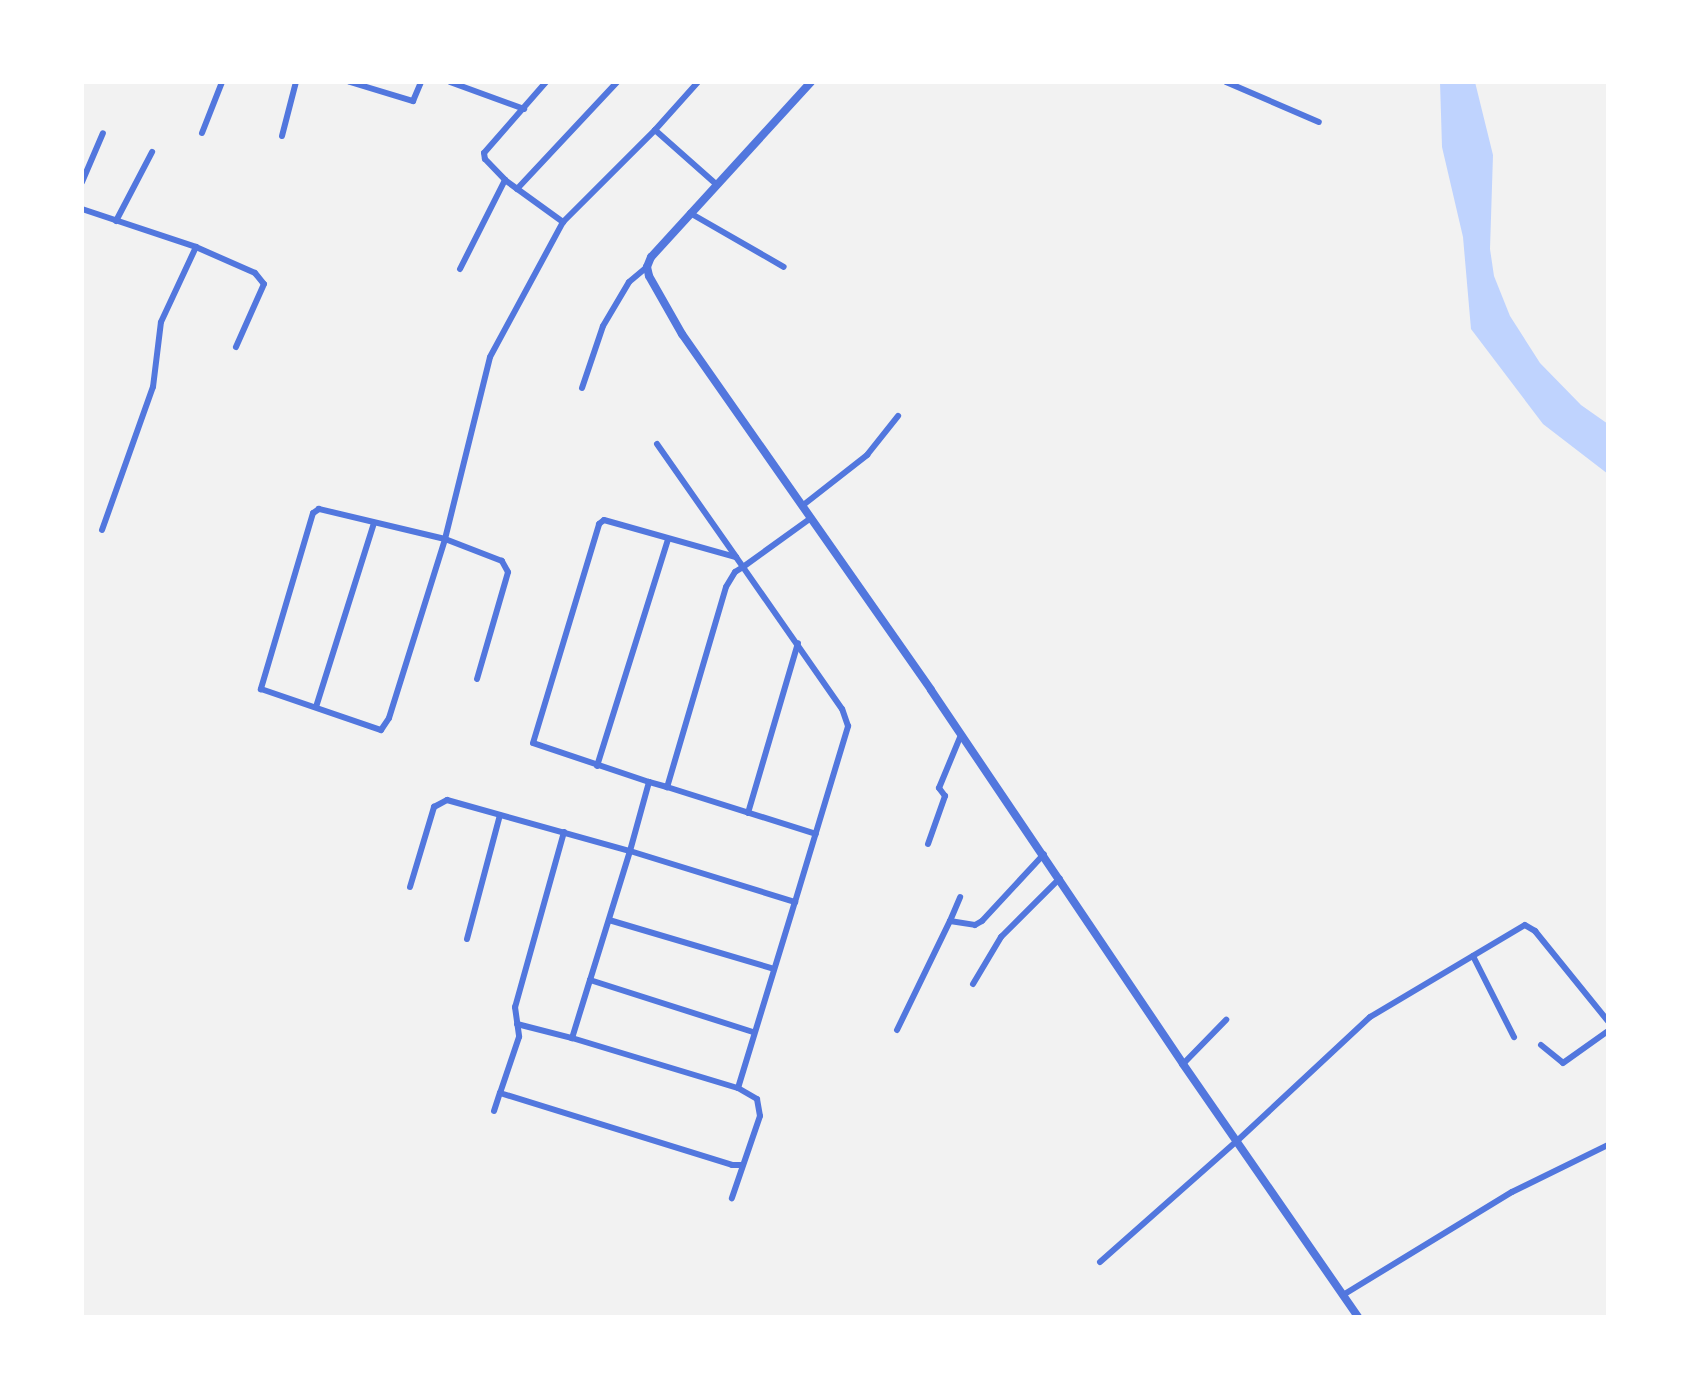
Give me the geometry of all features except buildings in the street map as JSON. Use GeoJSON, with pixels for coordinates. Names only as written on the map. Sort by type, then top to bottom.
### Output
{"type":"FeatureCollection","features":[{"type":"Feature","properties":{"kind":"street"},"geometry":{"type":"LineString","coordinates":[[202,133],[222,82]]}},
{"type":"Feature","properties":{"kind":"street"},"geometry":{"type":"LineString","coordinates":[[282,136],[296,82]]}},
{"type":"Feature","properties":{"kind":"street"},"geometry":{"type":"LineString","coordinates":[[349,82],[414,101],[421,82]]}},
{"type":"Feature","properties":{"kind":"street"},"geometry":{"type":"LineString","coordinates":[[450,82],[524,109]]}},
{"type":"Feature","properties":{"kind":"street"},"geometry":{"type":"LineString","coordinates":[[546,82],[484,153],[485,159],[505,180],[563,222]]}},
{"type":"Feature","properties":{"kind":"street"},"geometry":{"type":"LineString","coordinates":[[517,189],[617,82]]}},
{"type":"Feature","properties":{"kind":"street"},"geometry":{"type":"LineString","coordinates":[[477,679],[508,572],[507,566],[490,554],[445,540],[318,509],[312,516],[260,686],[262,691],[377,729],[385,728],[445,540],[489,357],[563,222],[655,130],[698,82]]}},
{"type":"Feature","properties":{"kind":"street"},"geometry":{"type":"LineString","coordinates":[[582,388],[603,326],[629,282],[647,267],[651,257],[690,213],[811,82]]}},
{"type":"Feature","properties":{"kind":"street"},"geometry":{"type":"LineString","coordinates":[[1226,82],[1319,122]]}},
{"type":"Feature","properties":{"kind":"street"},"geometry":{"type":"LineString","coordinates":[[655,130],[716,184]]}},
{"type":"Feature","properties":{"kind":"street"},"geometry":{"type":"LineString","coordinates":[[82,182],[103,133]]}},
{"type":"Feature","properties":{"kind":"street"},"geometry":{"type":"LineString","coordinates":[[116,221],[152,152]]}},
{"type":"Feature","properties":{"kind":"street"},"geometry":{"type":"LineString","coordinates":[[460,269],[505,180]]}},
{"type":"Feature","properties":{"kind":"street"},"geometry":{"type":"LineString","coordinates":[[82,209],[195,247],[255,273],[264,284],[236,348]]}},
{"type":"Feature","properties":{"kind":"street"},"geometry":{"type":"LineString","coordinates":[[690,213],[784,267]]}},
{"type":"Feature","properties":{"kind":"street"},"geometry":{"type":"LineString","coordinates":[[102,530],[153,387],[161,322],[195,247]]}},
{"type":"Feature","properties":{"kind":"street"},"geometry":{"type":"LineString","coordinates":[[647,267],[649,276],[682,334],[1060,878],[1183,1064],[1358,1317]]}},
{"type":"Feature","properties":{"kind":"street"},"geometry":{"type":"LineString","coordinates":[[802,506],[867,455],[898,416]]}},
{"type":"Feature","properties":{"kind":"street"},"geometry":{"type":"LineString","coordinates":[[657,444],[798,643],[842,709],[848,726],[753,1031],[738,1088]]}},
{"type":"Feature","properties":{"kind":"street"},"geometry":{"type":"LineString","coordinates":[[667,787],[726,587],[735,572],[811,518]]}},
{"type":"Feature","properties":{"kind":"street"},"geometry":{"type":"LineString","coordinates":[[736,557],[604,520],[598,526],[533,740],[535,745],[597,766],[816,834]]}},
{"type":"Feature","properties":{"kind":"street"},"geometry":{"type":"LineString","coordinates":[[316,708],[374,523]]}},
{"type":"Feature","properties":{"kind":"street"},"geometry":{"type":"LineString","coordinates":[[597,766],[668,540]]}},
{"type":"Feature","properties":{"kind":"street"},"geometry":{"type":"LineString","coordinates":[[748,813],[798,643]]}},
{"type":"Feature","properties":{"kind":"street"},"geometry":{"type":"LineString","coordinates":[[928,844],[945,796],[939,788],[961,735]]}},
{"type":"Feature","properties":{"kind":"street"},"geometry":{"type":"LineString","coordinates":[[572,1038],[649,782]]}},
{"type":"Feature","properties":{"kind":"street"},"geometry":{"type":"LineString","coordinates":[[410,887],[434,807],[438,802],[447,800],[630,851],[795,902]]}},
{"type":"Feature","properties":{"kind":"street"},"geometry":{"type":"LineString","coordinates":[[467,939],[500,815]]}},
{"type":"Feature","properties":{"kind":"street"},"geometry":{"type":"LineString","coordinates":[[494,1111],[519,1037],[515,1007],[564,832]]}},
{"type":"Feature","properties":{"kind":"street"},"geometry":{"type":"LineString","coordinates":[[950,921],[975,925],[1044,855]]}},
{"type":"Feature","properties":{"kind":"street"},"geometry":{"type":"LineString","coordinates":[[973,984],[1002,937],[1060,878]]}},
{"type":"Feature","properties":{"kind":"street"},"geometry":{"type":"LineString","coordinates":[[897,1030],[960,897]]}},
{"type":"Feature","properties":{"kind":"street"},"geometry":{"type":"LineString","coordinates":[[609,920],[774,969]]}},
{"type":"Feature","properties":{"kind":"street"},"geometry":{"type":"LineString","coordinates":[[1100,1262],[1237,1141],[1370,1017],[1527,924],[1608,1021]]}},
{"type":"Feature","properties":{"kind":"street"},"geometry":{"type":"LineString","coordinates":[[1473,956],[1514,1037]]}},
{"type":"Feature","properties":{"kind":"street"},"geometry":{"type":"LineString","coordinates":[[590,980],[753,1031]]}},
{"type":"Feature","properties":{"kind":"street"},"geometry":{"type":"LineString","coordinates":[[1183,1064],[1226,1020]]}},
{"type":"Feature","properties":{"kind":"street"},"geometry":{"type":"LineString","coordinates":[[517,1024],[738,1088],[757,1099],[761,1107],[732,1198]]}},
{"type":"Feature","properties":{"kind":"street"},"geometry":{"type":"LineString","coordinates":[[1541,1045],[1563,1063],[1608,1031]]}},
{"type":"Feature","properties":{"kind":"street"},"geometry":{"type":"LineString","coordinates":[[500,1093],[732,1165],[741,1165]]}},
{"type":"Feature","properties":{"kind":"street"},"geometry":{"type":"LineString","coordinates":[[1343,1295],[1512,1192],[1608,1145]]}},
{"type":"Feature","properties":{"kind":"water"},"geometry":{"type":"Polygon","coordinates":[[[1440,82],[1475,82],[1493,155],[1490,249],[1494,276],[1510,316],[1540,363],[1581,405],[1608,424],[1608,474],[1543,424],[1471,329],[1463,237],[1442,147],[1440,82]]]}}]}
